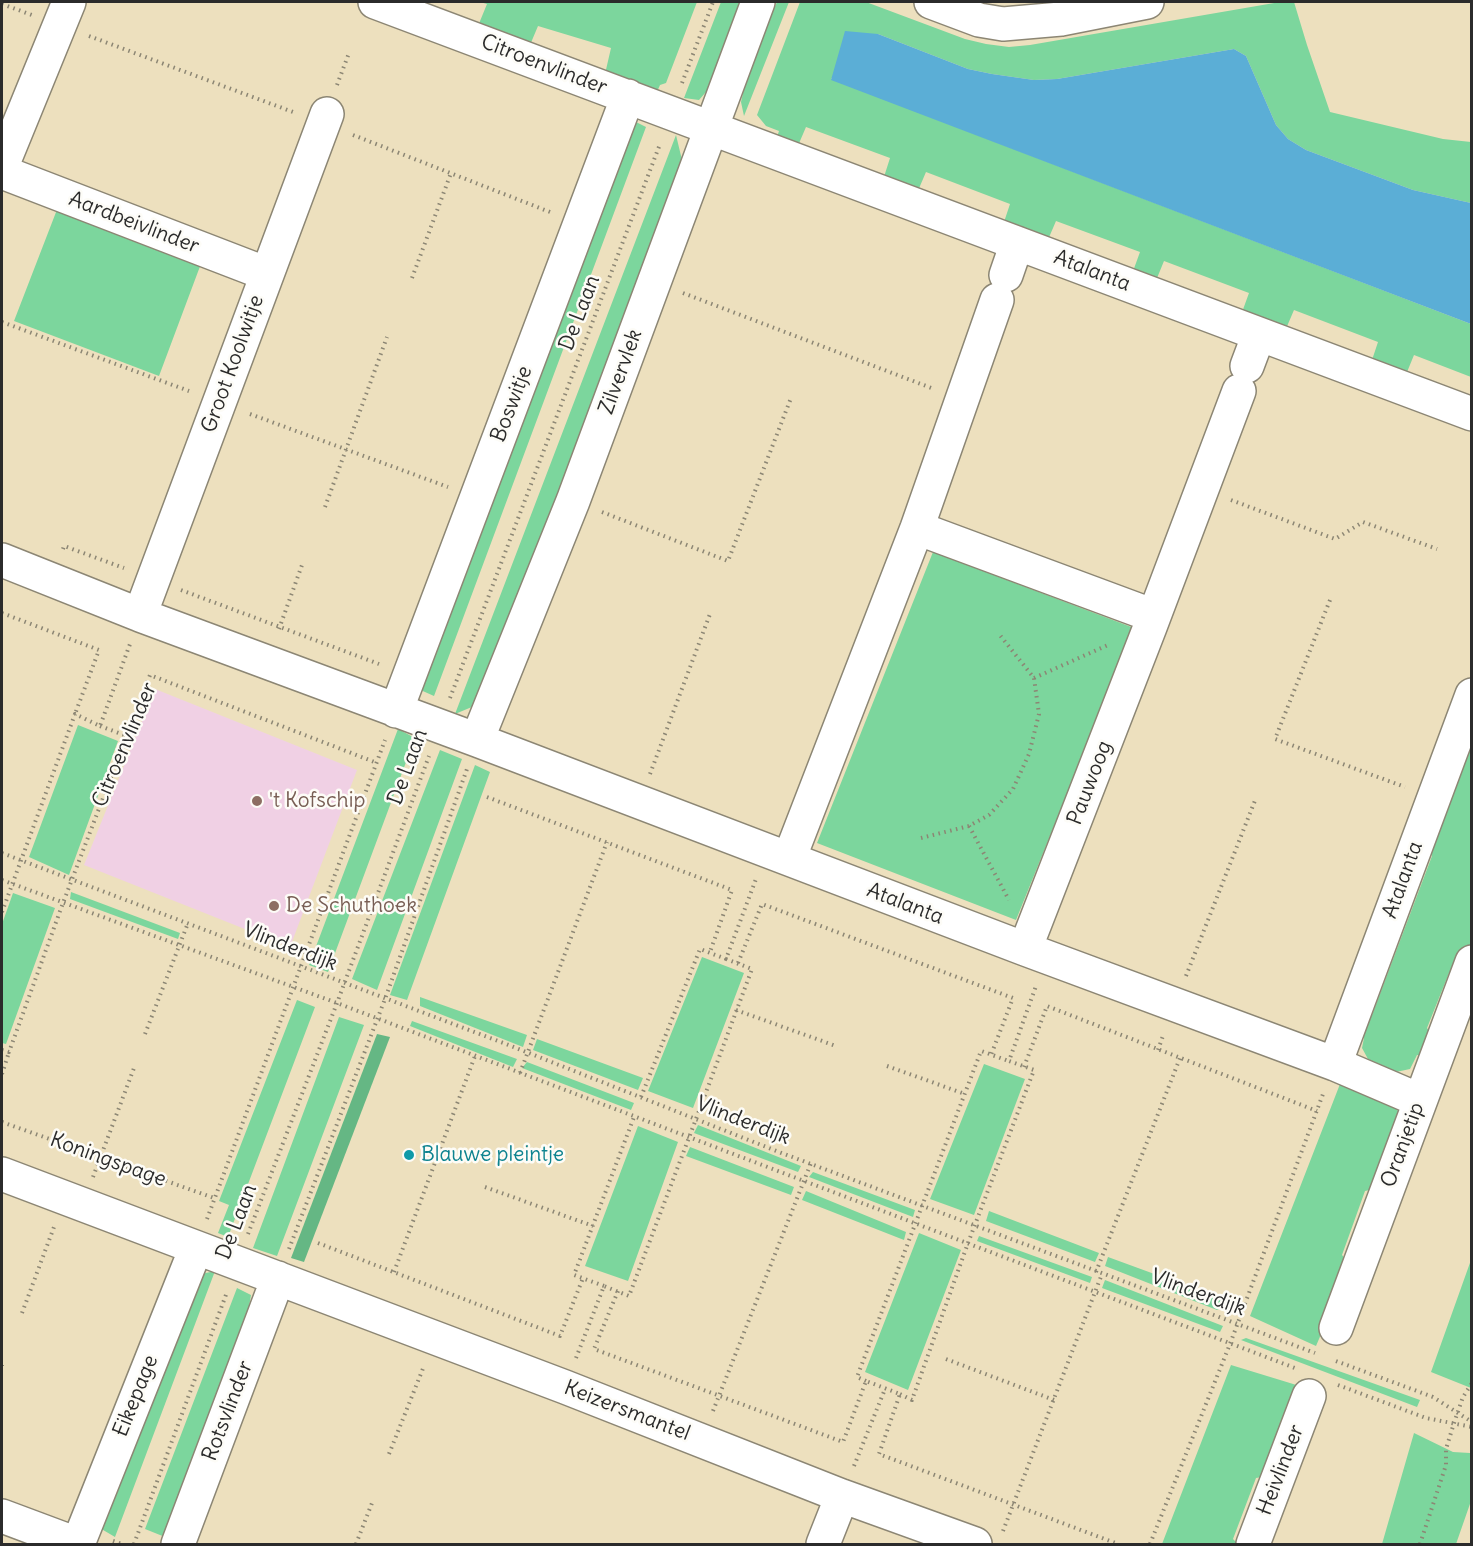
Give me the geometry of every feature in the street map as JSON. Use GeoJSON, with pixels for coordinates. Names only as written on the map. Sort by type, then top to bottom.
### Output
{"type":"FeatureCollection","features":[{"type":"Feature","properties":{"kind":"street","name":"Citroenvlinder"},"geometry":{"type":"LineString","coordinates":[[375,2],[712,128]]}},
{"type":"Feature","properties":{"kind":"street","name":"Zilvervlek"},"geometry":{"type":"LineString","coordinates":[[477,740],[573,501],[758,2]]}},
{"type":"Feature","properties":{"kind":"street"},"geometry":{"type":"LineString","coordinates":[[931,2],[979,20],[1003,24],[1061,19],[1129,3]]}},
{"type":"Feature","properties":{"kind":"street"},"geometry":{"type":"LineString","coordinates":[[2,166],[65,11]]}},
{"type":"Feature","properties":{"kind":"street","name":"Boswitje"},"geometry":{"type":"LineString","coordinates":[[396,711],[628,96]]}},
{"type":"Feature","properties":{"kind":"street","name":"Groot Koolwitje"},"geometry":{"type":"LineString","coordinates":[[140,615],[325,118]]}},
{"type":"Feature","properties":{"kind":"street","name":"Atalanta"},"geometry":{"type":"LineString","coordinates":[[712,128],[1472,414]]}},
{"type":"Feature","properties":{"kind":"street","name":"Aardbeivlinder"},"geometry":{"type":"LineString","coordinates":[[2,172],[267,274]]}},
{"type":"Feature","properties":{"kind":"street"},"geometry":{"type":"LineString","coordinates":[[778,855],[917,528],[1017,243]]}},
{"type":"Feature","properties":{"kind":"street","name":"Pauwoog"},"geometry":{"type":"LineString","coordinates":[[1034,948],[1259,334]]}},
{"type":"Feature","properties":{"kind":"street"},"geometry":{"type":"LineString","coordinates":[[917,528],[1152,621]]}},
{"type":"Feature","properties":{"kind":"street"},"geometry":{"type":"LineString","coordinates":[[2,560],[140,615],[477,740]]}},
{"type":"Feature","properties":{"kind":"street","name":"Atalanta"},"geometry":{"type":"LineString","coordinates":[[1335,1064],[1472,695]]}},
{"type":"Feature","properties":{"kind":"street","name":"Atalanta"},"geometry":{"type":"LineString","coordinates":[[477,740],[778,855],[1034,948],[1174,1005],[1335,1064],[1419,1101]]}},
{"type":"Feature","properties":{"kind":"street","name":"Oranjetip"},"geometry":{"type":"LineString","coordinates":[[1329,1342],[1472,962]]}},
{"type":"Feature","properties":{"kind":"street"},"geometry":{"type":"LineString","coordinates":[[2,1174],[278,1278]]}},
{"type":"Feature","properties":{"kind":"street","name":"Eikepage"},"geometry":{"type":"LineString","coordinates":[[77,1545],[196,1248]]}},
{"type":"Feature","properties":{"kind":"street","name":"Keizersmantel"},"geometry":{"type":"LineString","coordinates":[[278,1278],[842,1496],[989,1540]]}},
{"type":"Feature","properties":{"kind":"street","name":"Rotsvlinder"},"geometry":{"type":"LineString","coordinates":[[178,1545],[278,1278]]}},
{"type":"Feature","properties":{"kind":"street","name":"Heivlinder"},"geometry":{"type":"LineString","coordinates":[[1253,1545],[1311,1382]]}},
{"type":"Feature","properties":{"kind":"street"},"geometry":{"type":"LineString","coordinates":[[823,1545],[842,1496]]}},
{"type":"Feature","properties":{"kind":"street"},"geometry":{"type":"LineString","coordinates":[[2,1516],[77,1545]]}},
{"type":"Feature","properties":{"kind":"path","name":"De Laan"},"geometry":{"type":"LineString","coordinates":[[134,1545],[713,2]]}},
{"type":"Feature","properties":{"kind":"path"},"geometry":{"type":"LineString","coordinates":[[2,4],[65,11],[325,118],[451,173],[561,216]]}},
{"type":"Feature","properties":{"kind":"path"},"geometry":{"type":"LineString","coordinates":[[412,278],[451,173]]}},
{"type":"Feature","properties":{"kind":"path"},"geometry":{"type":"LineString","coordinates":[[655,281],[679,292],[963,394]]}},
{"type":"Feature","properties":{"kind":"path"},"geometry":{"type":"LineString","coordinates":[[325,507],[387,336]]}},
{"type":"Feature","properties":{"kind":"path"},"geometry":{"type":"LineString","coordinates":[[573,501],[728,561],[791,398]]}},
{"type":"Feature","properties":{"kind":"path"},"geometry":{"type":"LineString","coordinates":[[1204,483],[1335,539],[1363,522],[1437,549]]}},
{"type":"Feature","properties":{"kind":"path"},"geometry":{"type":"LineString","coordinates":[[61,555],[64,546],[380,664]]}},
{"type":"Feature","properties":{"kind":"path"},"geometry":{"type":"LineString","coordinates":[[266,662],[302,565]]}},
{"type":"Feature","properties":{"kind":"path"},"geometry":{"type":"LineString","coordinates":[[1330,600],[1275,739],[1434,798]]}},
{"type":"Feature","properties":{"kind":"path"},"geometry":{"type":"LineString","coordinates":[[2,613],[99,650],[2,912]]}},
{"type":"Feature","properties":{"kind":"path"},"geometry":{"type":"LineString","coordinates":[[639,802],[710,614]]}},
{"type":"Feature","properties":{"kind":"path","name":"Citroenvlinder"},"geometry":{"type":"LineString","coordinates":[[75,714],[100,726],[140,615]]}},
{"type":"Feature","properties":{"kind":"path"},"geometry":{"type":"LineString","coordinates":[[1034,678],[1152,621]]}},
{"type":"Feature","properties":{"kind":"path"},"geometry":{"type":"LineString","coordinates":[[921,838],[969,826],[989,815],[1013,789],[1029,754],[1039,714],[1034,678],[999,634]]}},
{"type":"Feature","properties":{"kind":"path","name":"Citroenvlinder"},"geometry":{"type":"LineString","coordinates":[[63,903],[150,675],[377,764]]}},
{"type":"Feature","properties":{"kind":"path"},"geometry":{"type":"LineString","coordinates":[[196,1248],[396,711]]}},
{"type":"Feature","properties":{"kind":"path"},"geometry":{"type":"LineString","coordinates":[[100,726],[127,736]]}},
{"type":"Feature","properties":{"kind":"path"},"geometry":{"type":"LineString","coordinates":[[278,1278],[385,999],[477,740]]}},
{"type":"Feature","properties":{"kind":"path"},"geometry":{"type":"LineString","coordinates":[[487,797],[732,890],[710,952]]}},
{"type":"Feature","properties":{"kind":"path"},"geometry":{"type":"LineString","coordinates":[[1158,1050],[1256,798]]}},
{"type":"Feature","properties":{"kind":"path"},"geometry":{"type":"LineString","coordinates":[[969,826],[1034,948],[1009,1061]]}},
{"type":"Feature","properties":{"kind":"path"},"geometry":{"type":"LineString","coordinates":[[520,1073],[607,842]]}},
{"type":"Feature","properties":{"kind":"path","name":"Vlinderdijk"},"geometry":{"type":"LineString","coordinates":[[2,853],[811,1163],[977,1224],[1096,1272],[1237,1323],[1329,1342]]}},
{"type":"Feature","properties":{"kind":"path"},"geometry":{"type":"LineString","coordinates":[[726,958],[778,855]]}},
{"type":"Feature","properties":{"kind":"path"},"geometry":{"type":"LineString","coordinates":[[2,880],[377,1018],[687,1138],[916,1223],[1230,1344],[1311,1382],[1426,1418],[1472,1425]]}},
{"type":"Feature","properties":{"kind":"path"},"geometry":{"type":"LineString","coordinates":[[2,1074],[63,903]]}},
{"type":"Feature","properties":{"kind":"path"},"geometry":{"type":"LineString","coordinates":[[738,963],[762,904],[1013,998],[991,1055]]}},
{"type":"Feature","properties":{"kind":"path"},"geometry":{"type":"LineString","coordinates":[[144,1035],[188,923]]}},
{"type":"Feature","properties":{"kind":"path"},"geometry":{"type":"LineString","coordinates":[[634,1117],[574,1275],[629,1296],[752,969],[700,949],[641,1097]]}},
{"type":"Feature","properties":{"kind":"path"},"geometry":{"type":"LineString","coordinates":[[1024,1067],[1047,1006],[1317,1111]]}},
{"type":"Feature","properties":{"kind":"path"},"geometry":{"type":"LineString","coordinates":[[736,1010],[836,1046]]}},
{"type":"Feature","properties":{"kind":"path"},"geometry":{"type":"LineString","coordinates":[[2,1050],[9,1052]]}},
{"type":"Feature","properties":{"kind":"path"},"geometry":{"type":"LineString","coordinates":[[981,1051],[1009,1061],[1034,1070],[968,1243],[912,1400],[857,1377],[981,1051]]}},
{"type":"Feature","properties":{"kind":"path"},"geometry":{"type":"LineString","coordinates":[[394,1272],[475,1056]]}},
{"type":"Feature","properties":{"kind":"path"},"geometry":{"type":"LineString","coordinates":[[1096,1272],[1180,1058]]}},
{"type":"Feature","properties":{"kind":"path"},"geometry":{"type":"LineString","coordinates":[[1150,1545],[1230,1344],[1335,1064]]}},
{"type":"Feature","properties":{"kind":"path"},"geometry":{"type":"LineString","coordinates":[[887,1066],[965,1094]]}},
{"type":"Feature","properties":{"kind":"path"},"geometry":{"type":"LineString","coordinates":[[22,1313],[74,1202],[100,1157],[134,1068]]}},
{"type":"Feature","properties":{"kind":"path","name":"Koningspage"},"geometry":{"type":"LineString","coordinates":[[2,1122],[214,1198]]}},
{"type":"Feature","properties":{"kind":"path"},"geometry":{"type":"LineString","coordinates":[[701,1441],[811,1163]]}},
{"type":"Feature","properties":{"kind":"path"},"geometry":{"type":"LineString","coordinates":[[485,1187],[593,1226]]}},
{"type":"Feature","properties":{"kind":"path"},"geometry":{"type":"LineString","coordinates":[[318,1243],[560,1336],[583,1278]]}},
{"type":"Feature","properties":{"kind":"path"},"geometry":{"type":"LineString","coordinates":[[989,1540],[1013,1504],[1102,1274]]}},
{"type":"Feature","properties":{"kind":"path"},"geometry":{"type":"LineString","coordinates":[[566,1388],[604,1286]]}},
{"type":"Feature","properties":{"kind":"path"},"geometry":{"type":"LineString","coordinates":[[618,1292],[594,1349],[843,1442],[867,1381]]}},
{"type":"Feature","properties":{"kind":"path"},"geometry":{"type":"LineString","coordinates":[[389,1454],[435,1338]]}},
{"type":"Feature","properties":{"kind":"path"},"geometry":{"type":"LineString","coordinates":[[946,1359],[1054,1400]]}},
{"type":"Feature","properties":{"kind":"path"},"geometry":{"type":"LineString","coordinates":[[1333,1360],[1433,1397],[1472,1425]]}},
{"type":"Feature","properties":{"kind":"path"},"geometry":{"type":"LineString","coordinates":[[1420,1545],[1446,1466],[1446,1449],[1454,1424],[1463,1397],[1472,1383]]}},
{"type":"Feature","properties":{"kind":"path"},"geometry":{"type":"LineString","coordinates":[[842,1496],[885,1389]]}},
{"type":"Feature","properties":{"kind":"path"},"geometry":{"type":"LineString","coordinates":[[900,1394],[879,1454],[1118,1545]]}},
{"type":"Feature","properties":{"kind":"path"},"geometry":{"type":"LineString","coordinates":[[356,1545],[372,1503]]}},
{"type":"Feature","properties":{"kind":"shaded area"},"geometry":{"type":"Polygon","coordinates":[[[155,689],[357,770],[290,947],[84,865],[155,689]]]}},
{"type":"Feature","properties":{"kind":"green space"},"geometry":{"type":"Polygon","coordinates":[[[480,2],[697,2],[666,83],[660,85],[656,94],[605,74],[611,48],[538,26],[530,45],[478,26],[487,4],[480,2]]]}},
{"type":"Feature","properties":{"kind":"green space"},"geometry":{"type":"Polygon","coordinates":[[[721,2],[745,2],[712,85],[699,100],[684,98],[721,2]]]}},
{"type":"Feature","properties":{"kind":"green space"},"geometry":{"type":"Polygon","coordinates":[[[777,2],[789,2],[744,116],[741,102],[750,62],[777,2]]]}},
{"type":"Feature","properties":{"kind":"green space"},"geometry":{"type":"Polygon","coordinates":[[[800,2],[866,2],[965,39],[1009,47],[1280,2],[1294,2],[1330,112],[1443,139],[1471,142],[1471,203],[1413,190],[1306,150],[1288,139],[1276,125],[1246,56],[1234,49],[1057,79],[1034,80],[968,69],[878,34],[831,79],[1471,324],[1471,377],[1414,355],[1405,377],[1371,363],[1378,342],[1294,310],[1285,331],[1241,315],[1249,293],[1164,261],[1155,283],[1132,274],[1140,252],[1056,221],[1047,242],[1003,225],[1010,204],[926,172],[917,193],[883,180],[890,158],[806,127],[797,148],[776,140],[779,131],[766,126],[757,115],[800,2]]]}},
{"type":"Feature","properties":{"kind":"green space"},"geometry":{"type":"Polygon","coordinates":[[[630,119],[646,127],[434,696],[416,688],[630,119]]]}},
{"type":"Feature","properties":{"kind":"green space"},"geometry":{"type":"Polygon","coordinates":[[[676,135],[682,160],[479,704],[455,714],[676,135]]]}},
{"type":"Feature","properties":{"kind":"green space"},"geometry":{"type":"Polygon","coordinates":[[[58,207],[202,261],[159,376],[14,321],[58,207]]]}},
{"type":"Feature","properties":{"kind":"green space"},"geometry":{"type":"Polygon","coordinates":[[[933,552],[1134,628],[1016,920],[817,843],[933,552]]]}},
{"type":"Feature","properties":{"kind":"green space"},"geometry":{"type":"Polygon","coordinates":[[[78,725],[118,741],[69,875],[29,857],[78,725]]]}},
{"type":"Feature","properties":{"kind":"green space"},"geometry":{"type":"Polygon","coordinates":[[[398,729],[415,738],[328,972],[309,965],[398,729]]]}},
{"type":"Feature","properties":{"kind":"green space"},"geometry":{"type":"Polygon","coordinates":[[[1471,744],[1471,942],[1464,962],[1449,973],[1427,1028],[1433,1037],[1426,1057],[1417,1055],[1410,1069],[1396,1072],[1368,1059],[1362,1048],[1364,1038],[1354,1031],[1362,1020],[1372,1015],[1432,856],[1427,845],[1432,833],[1440,828],[1471,744]]]}},
{"type":"Feature","properties":{"kind":"green space"},"geometry":{"type":"Polygon","coordinates":[[[440,750],[462,759],[377,990],[352,979],[440,750]]]}},
{"type":"Feature","properties":{"kind":"green space"},"geometry":{"type":"Polygon","coordinates":[[[475,765],[490,772],[407,1000],[390,995],[475,765]]]}},
{"type":"Feature","properties":{"kind":"green space"},"geometry":{"type":"Polygon","coordinates":[[[71,892],[180,933],[178,939],[70,899],[71,892]]]}},
{"type":"Feature","properties":{"kind":"green space"},"geometry":{"type":"Polygon","coordinates":[[[13,893],[55,908],[6,1044],[2,1043],[2,924],[13,893]]]}},
{"type":"Feature","properties":{"kind":"green space"},"geometry":{"type":"Polygon","coordinates":[[[702,957],[744,973],[693,1108],[648,1091],[702,957]]]}},
{"type":"Feature","properties":{"kind":"green space"},"geometry":{"type":"Polygon","coordinates":[[[420,997],[527,1035],[523,1047],[420,1006],[420,997]]]}},
{"type":"Feature","properties":{"kind":"green space"},"geometry":{"type":"Polygon","coordinates":[[[297,1000],[315,1007],[228,1237],[218,1233],[229,1205],[219,1201],[297,1000]]]}},
{"type":"Feature","properties":{"kind":"green space"},"geometry":{"type":"Polygon","coordinates":[[[339,1017],[364,1025],[277,1256],[253,1248],[339,1017]]]}},
{"type":"Feature","properties":{"kind":"green space"},"geometry":{"type":"Polygon","coordinates":[[[412,1021],[517,1059],[513,1067],[410,1026],[412,1021]]]}},
{"type":"Feature","properties":{"kind":"green space"},"geometry":{"type":"Polygon","coordinates":[[[377,1034],[390,1037],[304,1262],[291,1258],[377,1034]]]}},
{"type":"Feature","properties":{"kind":"green space"},"geometry":{"type":"Polygon","coordinates":[[[537,1039],[643,1078],[638,1090],[533,1050],[537,1039]]]}},
{"type":"Feature","properties":{"kind":"green space"},"geometry":{"type":"Polygon","coordinates":[[[527,1062],[634,1103],[631,1110],[522,1068],[527,1062]]]}},
{"type":"Feature","properties":{"kind":"green space"},"geometry":{"type":"Polygon","coordinates":[[[984,1064],[1025,1079],[974,1215],[930,1199],[984,1064]]]}},
{"type":"Feature","properties":{"kind":"green space"},"geometry":{"type":"Polygon","coordinates":[[[1340,1084],[1393,1102],[1400,1115],[1374,1189],[1365,1191],[1342,1255],[1347,1261],[1348,1271],[1316,1346],[1250,1316],[1340,1084]]]}},
{"type":"Feature","properties":{"kind":"green space"},"geometry":{"type":"Polygon","coordinates":[[[698,1125],[801,1166],[798,1172],[694,1133],[698,1125]]]}},
{"type":"Feature","properties":{"kind":"green space"},"geometry":{"type":"Polygon","coordinates":[[[638,1126],[678,1142],[628,1281],[585,1266],[638,1126]]]}},
{"type":"Feature","properties":{"kind":"green space"},"geometry":{"type":"Polygon","coordinates":[[[690,1147],[794,1187],[791,1195],[686,1156],[690,1147]]]}},
{"type":"Feature","properties":{"kind":"green space"},"geometry":{"type":"Polygon","coordinates":[[[813,1172],[915,1210],[913,1217],[809,1177],[813,1172]]]}},
{"type":"Feature","properties":{"kind":"green space"},"geometry":{"type":"Polygon","coordinates":[[[806,1191],[906,1232],[904,1240],[802,1200],[806,1191]]]}},
{"type":"Feature","properties":{"kind":"green space"},"geometry":{"type":"Polygon","coordinates":[[[989,1211],[1099,1253],[1095,1262],[986,1221],[989,1211]]]}},
{"type":"Feature","properties":{"kind":"green space"},"geometry":{"type":"Polygon","coordinates":[[[919,1233],[961,1250],[908,1390],[865,1372],[919,1233]]]}},
{"type":"Feature","properties":{"kind":"green space"},"geometry":{"type":"Polygon","coordinates":[[[979,1236],[1092,1277],[1090,1283],[977,1241],[979,1236]]]}},
{"type":"Feature","properties":{"kind":"green space"},"geometry":{"type":"Polygon","coordinates":[[[1108,1257],[1228,1301],[1225,1306],[1217,1310],[1105,1266],[1108,1257]]]}},
{"type":"Feature","properties":{"kind":"green space"},"geometry":{"type":"Polygon","coordinates":[[[1471,1260],[1471,1388],[1431,1372],[1471,1260]]]}},
{"type":"Feature","properties":{"kind":"green space"},"geometry":{"type":"Polygon","coordinates":[[[215,1271],[115,1537],[98,1527],[192,1276],[215,1271]]]}},
{"type":"Feature","properties":{"kind":"green space"},"geometry":{"type":"Polygon","coordinates":[[[1105,1280],[1223,1326],[1220,1332],[1102,1288],[1105,1280]]]}},
{"type":"Feature","properties":{"kind":"green space"},"geometry":{"type":"Polygon","coordinates":[[[237,1288],[251,1295],[247,1319],[165,1537],[145,1529],[237,1288]]]}},
{"type":"Feature","properties":{"kind":"green space"},"geometry":{"type":"Polygon","coordinates":[[[1246,1338],[1420,1400],[1417,1407],[1241,1340],[1246,1338]]]}},
{"type":"Feature","properties":{"kind":"green space"},"geometry":{"type":"Polygon","coordinates":[[[1231,1365],[1303,1387],[1268,1476],[1256,1478],[1233,1539],[1238,1544],[1162,1544],[1231,1365]]]}},
{"type":"Feature","properties":{"kind":"green space"},"geometry":{"type":"Polygon","coordinates":[[[1414,1433],[1453,1452],[1470,1453],[1471,1450],[1471,1501],[1456,1544],[1382,1544],[1414,1433]]]}},
{"type":"Feature","properties":{"kind":"water"},"geometry":{"type":"Polygon","coordinates":[[[845,31],[878,34],[968,69],[1034,80],[1057,79],[1234,49],[1246,56],[1276,125],[1288,139],[1306,150],[1413,190],[1471,203],[1471,324],[831,80],[845,31]]]}},
{"type":"Feature","properties":{"kind":"place","name":"'t Kofschip"},"geometry":{"type":"Point","coordinates":[257,801]}},
{"type":"Feature","properties":{"kind":"place","name":"De Schuthoek"},"geometry":{"type":"Point","coordinates":[274,906]}},
{"type":"Feature","properties":{"kind":"place","name":"Blauwe pleintje"},"geometry":{"type":"Point","coordinates":[409,1155]}}]}
